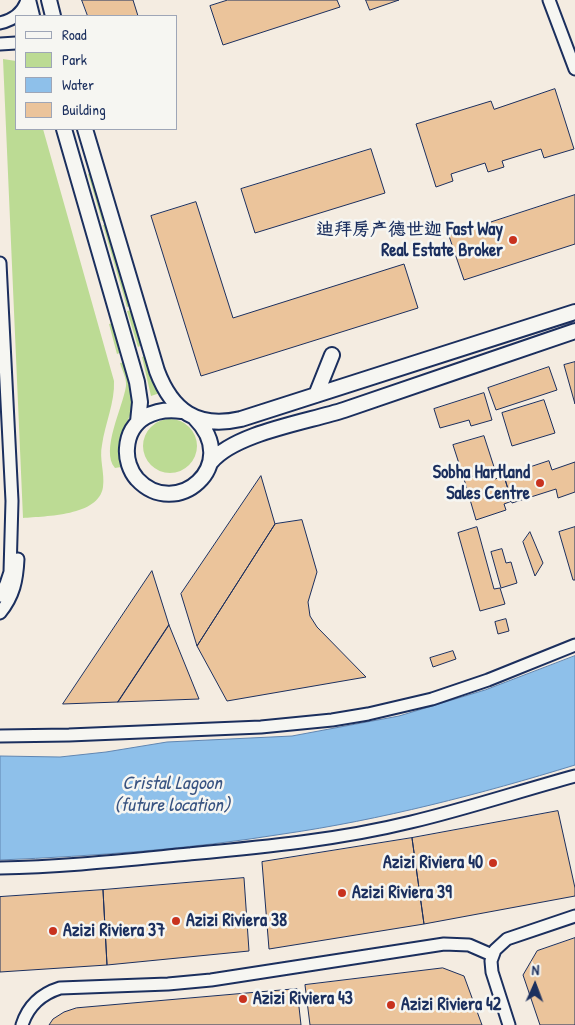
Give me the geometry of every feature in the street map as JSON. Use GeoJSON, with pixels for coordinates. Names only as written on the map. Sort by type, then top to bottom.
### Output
{"type":"FeatureCollection","features":[{"type":"Feature","properties":{"kind":"street"},"geometry":{"type":"LineString","coordinates":[[27,0],[32,15]]}},
{"type":"Feature","properties":{"kind":"street"},"geometry":{"type":"LineString","coordinates":[[18,15],[27,0]]}},
{"type":"Feature","properties":{"kind":"street"},"geometry":{"type":"LineString","coordinates":[[49,0],[54,15]]}},
{"type":"Feature","properties":{"kind":"street"},"geometry":{"type":"LineString","coordinates":[[549,0],[575,69]]}},
{"type":"Feature","properties":{"kind":"street"},"geometry":{"type":"LineString","coordinates":[[0,24],[15,17]]}},
{"type":"Feature","properties":{"kind":"street"},"geometry":{"type":"LineString","coordinates":[[0,44],[15,43]]}},
{"type":"Feature","properties":{"kind":"street"},"geometry":{"type":"LineString","coordinates":[[64,130],[137,382],[140,402],[138,422]]}},
{"type":"Feature","properties":{"kind":"street"},"geometry":{"type":"LineString","coordinates":[[86,130],[157,371],[167,393],[182,411]]}},
{"type":"Feature","properties":{"kind":"street"},"geometry":{"type":"LineString","coordinates":[[0,263],[12,500],[10,572],[0,596]]}},
{"type":"Feature","properties":{"kind":"street"},"geometry":{"type":"LineString","coordinates":[[195,418],[204,427],[210,438],[212,450],[205,475],[195,485],[183,492],[169,494],[155,492],[142,485],[136,478],[128,461],[126,448],[130,434],[138,422],[159,410],[171,409],[182,411],[195,418],[213,422],[232,421],[575,312]]}},
{"type":"Feature","properties":{"kind":"street"},"geometry":{"type":"LineString","coordinates":[[210,462],[225,449],[242,441],[342,411],[575,331]]}},
{"type":"Feature","properties":{"kind":"street"},"geometry":{"type":"LineString","coordinates":[[316,395],[332,355]]}},
{"type":"Feature","properties":{"kind":"street"},"geometry":{"type":"LineString","coordinates":[[0,613],[8,603],[14,590],[17,576],[17,537],[12,500]]}},
{"type":"Feature","properties":{"kind":"street"},"geometry":{"type":"LineString","coordinates":[[0,736],[261,727],[341,719],[432,699],[479,683],[575,645]]}},
{"type":"Feature","properties":{"kind":"street"},"geometry":{"type":"LineString","coordinates":[[0,868],[46,867],[269,847],[352,834],[409,823],[469,808],[575,776]]}},
{"type":"Feature","properties":{"kind":"street"},"geometry":{"type":"LineString","coordinates":[[509,1025],[492,972],[492,955],[498,946],[507,939],[575,916]]}},
{"type":"Feature","properties":{"kind":"street"},"geometry":{"type":"LineString","coordinates":[[22,1025],[28,1010],[35,1002],[51,991],[60,988],[212,980],[444,944],[469,945],[492,955]]}},
{"type":"Feature","properties":{"kind":"green space"},"geometry":{"type":"Polygon","coordinates":[[[3,59],[15,61],[15,130],[43,130],[114,381],[113,397],[101,450],[103,487],[99,497],[92,504],[70,513],[23,518],[3,59]]]}},
{"type":"Feature","properties":{"kind":"green space"},"geometry":{"type":"Polygon","coordinates":[[[92,173],[107,220],[102,221],[88,174],[92,173]]]}},
{"type":"Feature","properties":{"kind":"green space"},"geometry":{"type":"Polygon","coordinates":[[[108,224],[131,306],[127,307],[103,225],[108,224]]]}},
{"type":"Feature","properties":{"kind":"green space"},"geometry":{"type":"Polygon","coordinates":[[[132,310],[142,345],[138,347],[127,311],[132,310]]]}},
{"type":"Feature","properties":{"kind":"green space"},"geometry":{"type":"Polygon","coordinates":[[[114,323],[122,352],[117,354],[109,324],[114,323]]]}},
{"type":"Feature","properties":{"kind":"green space"},"geometry":{"type":"Polygon","coordinates":[[[145,356],[160,393],[151,396],[142,357],[145,356]]]}},
{"type":"Feature","properties":{"kind":"green space"},"geometry":{"type":"Polygon","coordinates":[[[125,362],[134,392],[133,409],[120,437],[119,453],[121,467],[115,468],[111,460],[111,440],[126,386],[120,363],[125,362]]]}},
{"type":"Feature","properties":{"kind":"green space"},"geometry":{"type":"Polygon","coordinates":[[[165,419],[175,419],[185,423],[193,431],[197,446],[193,461],[185,469],[175,473],[165,473],[155,469],[147,461],[143,451],[143,441],[147,431],[155,423],[165,419]]]}},
{"type":"Feature","properties":{"kind":"water","name":"Cristal Lagoon (future location)"},"geometry":{"type":"Polygon","coordinates":[[[575,656],[575,765],[430,805],[320,828],[178,848],[0,860],[0,756],[60,757],[167,742],[292,736],[399,716],[485,690],[575,656]]]}},
{"type":"Feature","properties":{"kind":"building"},"geometry":{"type":"Polygon","coordinates":[[[82,0],[133,0],[138,15],[88,15],[82,0]]]}},
{"type":"Feature","properties":{"kind":"building"},"geometry":{"type":"Polygon","coordinates":[[[228,0],[337,0],[340,7],[223,45],[210,6],[228,0]]]}},
{"type":"Feature","properties":{"kind":"building"},"geometry":{"type":"Polygon","coordinates":[[[366,0],[399,0],[370,10],[366,0]]]}},
{"type":"Feature","properties":{"kind":"building"},"geometry":{"type":"Polygon","coordinates":[[[555,89],[574,149],[544,158],[541,149],[502,161],[504,167],[488,172],[485,163],[451,174],[453,181],[436,187],[416,124],[491,101],[494,109],[555,89]]]}},
{"type":"Feature","properties":{"kind":"building"},"geometry":{"type":"Polygon","coordinates":[[[371,149],[385,193],[255,233],[241,189],[371,149]]]}},
{"type":"Feature","properties":{"kind":"building","name":"迪拜房产德世迦 Fast Way Real Estate Broker"},"geometry":{"type":"Polygon","coordinates":[[[575,195],[575,244],[464,280],[449,236],[575,195]]]}},
{"type":"Feature","properties":{"kind":"building"},"geometry":{"type":"Polygon","coordinates":[[[196,202],[233,318],[404,264],[418,308],[201,376],[151,216],[196,202]]]}},
{"type":"Feature","properties":{"kind":"building"},"geometry":{"type":"Polygon","coordinates":[[[575,362],[575,404],[564,365],[575,362]]]}},
{"type":"Feature","properties":{"kind":"building"},"geometry":{"type":"Polygon","coordinates":[[[549,367],[557,390],[496,410],[488,388],[549,367]]]}},
{"type":"Feature","properties":{"kind":"building"},"geometry":{"type":"Polygon","coordinates":[[[484,393],[492,420],[471,426],[469,420],[440,428],[434,409],[484,393]]]}},
{"type":"Feature","properties":{"kind":"building"},"geometry":{"type":"Polygon","coordinates":[[[544,400],[555,433],[512,446],[502,413],[544,400]]]}},
{"type":"Feature","properties":{"kind":"building"},"geometry":{"type":"Polygon","coordinates":[[[484,436],[495,470],[464,479],[453,445],[484,436]]]}},
{"type":"Feature","properties":{"kind":"building","name":"Sobha Hartland Sales Centre"},"geometry":{"type":"Polygon","coordinates":[[[549,461],[552,470],[575,462],[575,492],[558,498],[556,489],[512,503],[504,476],[549,461]]]}},
{"type":"Feature","properties":{"kind":"building"},"geometry":{"type":"Polygon","coordinates":[[[493,471],[495,479],[504,476],[512,501],[504,504],[506,510],[476,520],[464,479],[493,471]]]}},
{"type":"Feature","properties":{"kind":"building"},"geometry":{"type":"Polygon","coordinates":[[[261,476],[275,524],[197,646],[181,594],[261,476]]]}},
{"type":"Feature","properties":{"kind":"building"},"geometry":{"type":"Polygon","coordinates":[[[302,520],[317,572],[308,602],[310,616],[317,627],[366,677],[227,701],[197,646],[275,524],[302,520]]]}},
{"type":"Feature","properties":{"kind":"building"},"geometry":{"type":"Polygon","coordinates":[[[477,527],[494,589],[500,588],[505,604],[480,611],[458,533],[477,527]]]}},
{"type":"Feature","properties":{"kind":"building"},"geometry":{"type":"Polygon","coordinates":[[[575,527],[575,580],[573,580],[559,532],[575,527]]]}},
{"type":"Feature","properties":{"kind":"building"},"geometry":{"type":"Polygon","coordinates":[[[530,532],[543,563],[535,576],[523,542],[530,532]]]}},
{"type":"Feature","properties":{"kind":"building"},"geometry":{"type":"Polygon","coordinates":[[[502,549],[506,563],[511,562],[517,583],[501,588],[491,552],[502,549]]]}},
{"type":"Feature","properties":{"kind":"building"},"geometry":{"type":"Polygon","coordinates":[[[152,571],[169,625],[118,702],[63,704],[152,571]]]}},
{"type":"Feature","properties":{"kind":"building"},"geometry":{"type":"Polygon","coordinates":[[[506,619],[509,631],[498,634],[495,622],[506,619]]]}},
{"type":"Feature","properties":{"kind":"building"},"geometry":{"type":"Polygon","coordinates":[[[169,625],[199,699],[118,702],[169,625]]]}},
{"type":"Feature","properties":{"kind":"building"},"geometry":{"type":"Polygon","coordinates":[[[453,651],[456,659],[433,667],[430,658],[453,651]]]}},
{"type":"Feature","properties":{"kind":"building","name":"Azizi Riviera 40"},"geometry":{"type":"Polygon","coordinates":[[[558,811],[575,888],[575,896],[424,924],[412,838],[558,811]]]}},
{"type":"Feature","properties":{"kind":"building","name":"Azizi Riviera 39"},"geometry":{"type":"Polygon","coordinates":[[[412,838],[424,924],[269,949],[262,862],[412,838]]]}},
{"type":"Feature","properties":{"kind":"building","name":"Azizi Riviera 38"},"geometry":{"type":"Polygon","coordinates":[[[244,878],[249,951],[107,965],[103,890],[244,878]]]}},
{"type":"Feature","properties":{"kind":"building","name":"Azizi Riviera 37"},"geometry":{"type":"Polygon","coordinates":[[[103,890],[107,965],[0,972],[0,897],[103,890]]]}},
{"type":"Feature","properties":{"kind":"building"},"geometry":{"type":"Polygon","coordinates":[[[575,938],[575,1025],[540,1025],[523,975],[537,951],[575,938]]]}},
{"type":"Feature","properties":{"kind":"building","name":"Azizi Riviera 42"},"geometry":{"type":"Polygon","coordinates":[[[443,968],[464,976],[482,1025],[310,1025],[305,985],[443,968]]]}},
{"type":"Feature","properties":{"kind":"building","name":"Azizi Riviera 43"},"geometry":{"type":"Polygon","coordinates":[[[297,989],[301,1025],[49,1025],[53,1019],[64,1012],[76,1008],[297,989]]]}},
{"type":"Feature","properties":{"kind":"place","name":"迪拜房产德世迦 Fast Way Real Estate Broker"},"geometry":{"type":"Point","coordinates":[513,240]}},
{"type":"Feature","properties":{"kind":"place","name":"Sobha Hartland Sales Centre"},"geometry":{"type":"Point","coordinates":[540,483]}},
{"type":"Feature","properties":{"kind":"place","name":"Azizi Riviera 40"},"geometry":{"type":"Point","coordinates":[493,863]}},
{"type":"Feature","properties":{"kind":"place","name":"Azizi Riviera 39"},"geometry":{"type":"Point","coordinates":[342,893]}},
{"type":"Feature","properties":{"kind":"place","name":"Azizi Riviera 38"},"geometry":{"type":"Point","coordinates":[176,921]}},
{"type":"Feature","properties":{"kind":"place","name":"Azizi Riviera 37"},"geometry":{"type":"Point","coordinates":[53,931]}},
{"type":"Feature","properties":{"kind":"place","name":"Azizi Riviera 43"},"geometry":{"type":"Point","coordinates":[243,999]}},
{"type":"Feature","properties":{"kind":"place","name":"Azizi Riviera 42"},"geometry":{"type":"Point","coordinates":[391,1005]}}]}
